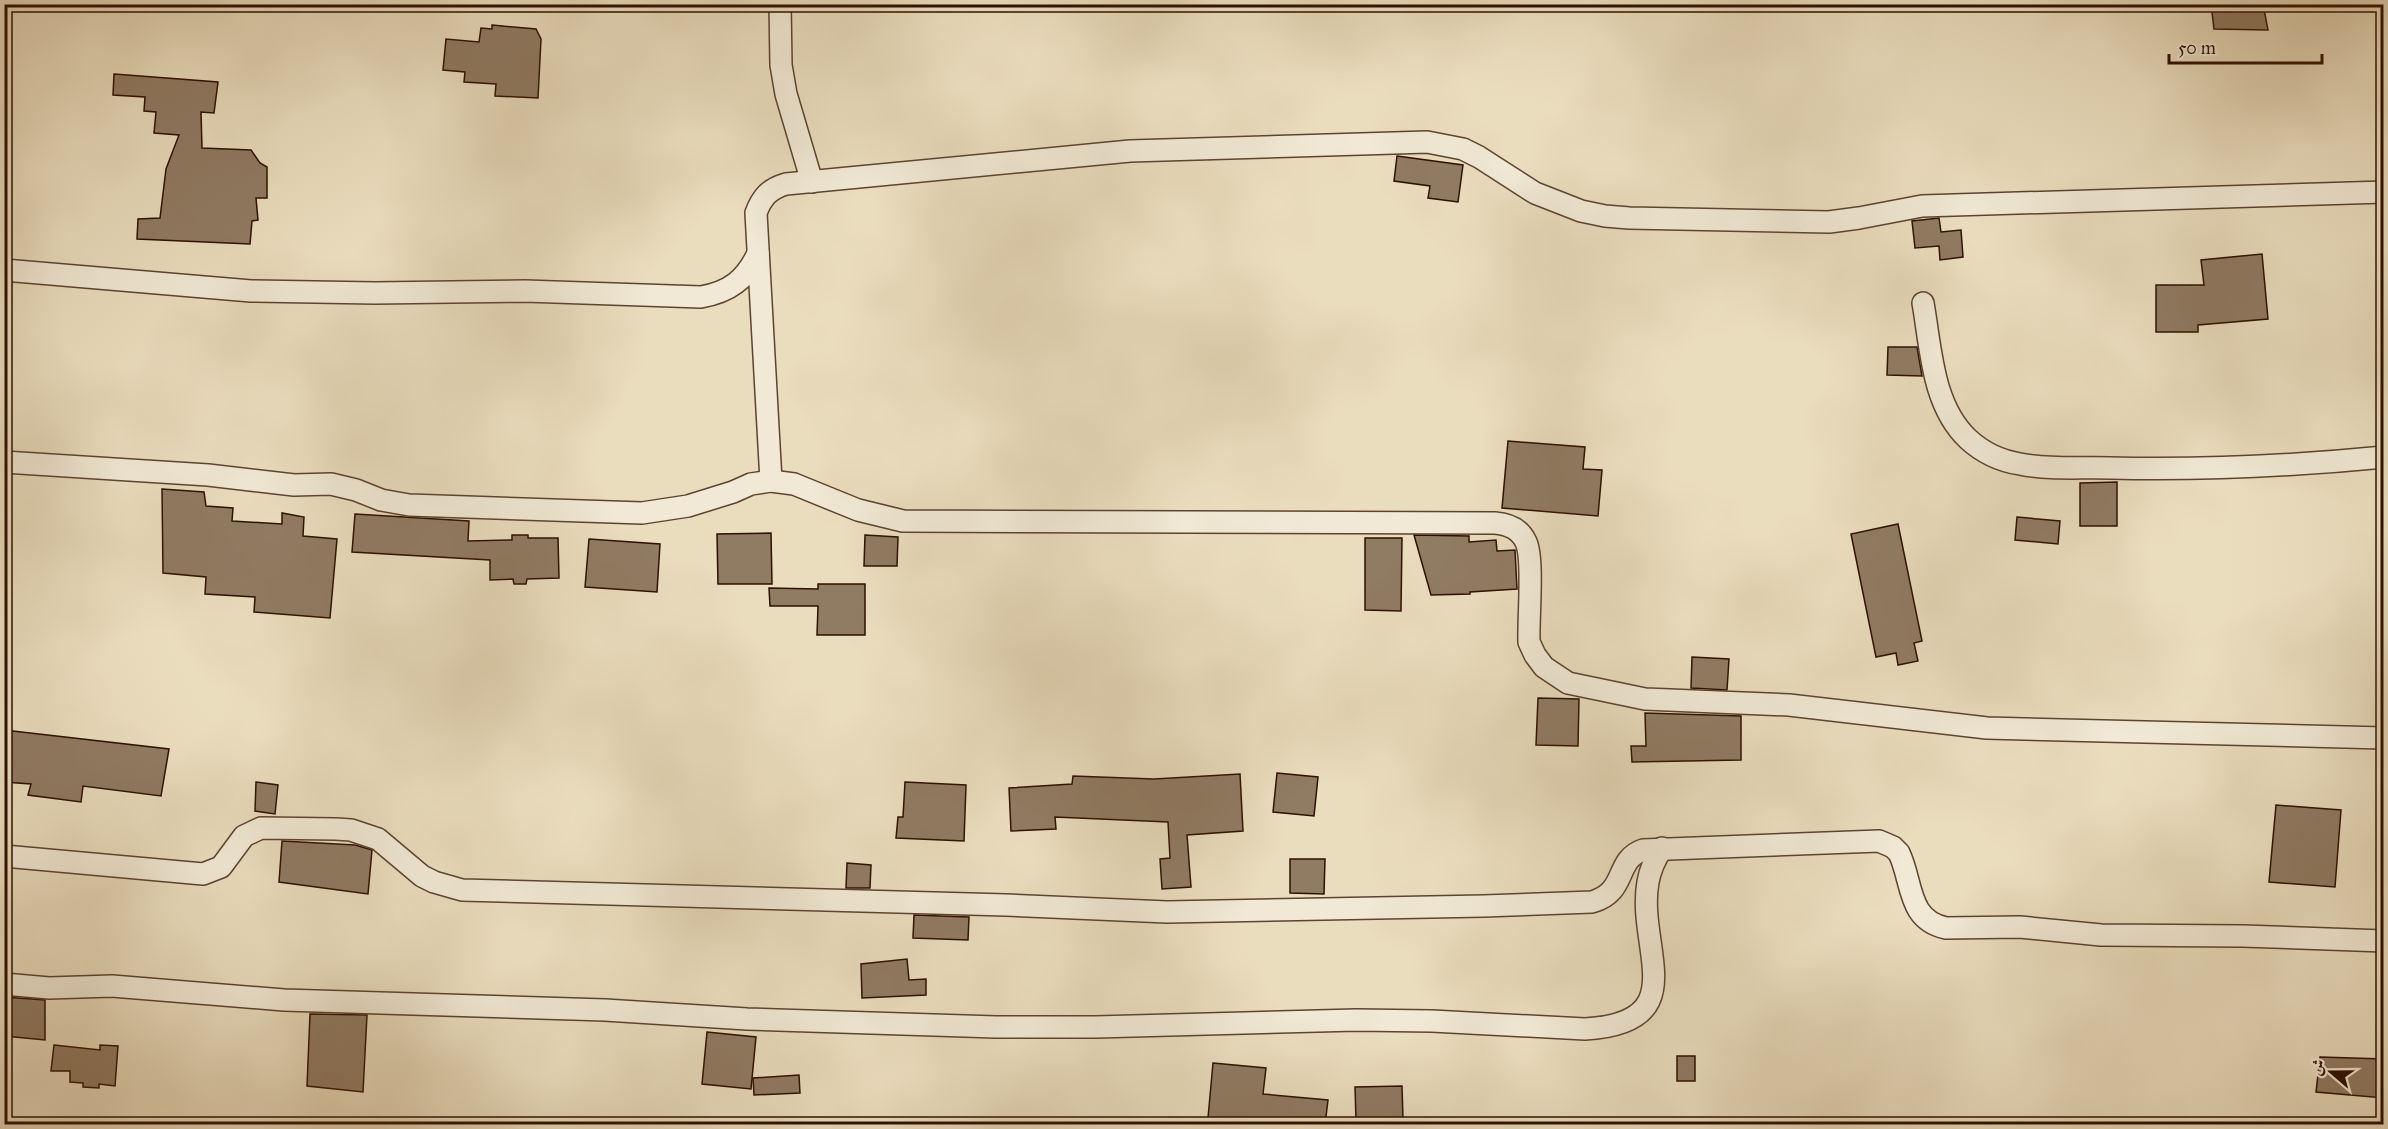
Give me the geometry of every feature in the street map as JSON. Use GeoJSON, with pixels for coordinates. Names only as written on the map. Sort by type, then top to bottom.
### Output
{"type":"FeatureCollection","features":[{"type":"Feature","properties":{"kind":"street"},"geometry":{"type":"LineString","coordinates":[[780,4],[781,65],[786,94],[812,182]]}},
{"type":"Feature","properties":{"kind":"street"},"geometry":{"type":"LineString","coordinates":[[771,481],[756,213],[766,194],[786,184],[1130,151],[1427,142],[1463,149],[1479,156],[1521,185],[1558,203],[1581,211],[1629,218],[1829,222],[1922,206],[2384,192]]}},
{"type":"Feature","properties":{"kind":"street"},"geometry":{"type":"LineString","coordinates":[[4,270],[251,291],[375,293],[525,291],[701,297],[716,295],[736,284],[752,267],[758,253]]}},
{"type":"Feature","properties":{"kind":"street"},"geometry":{"type":"LineString","coordinates":[[1923,303],[1939,388],[1945,406],[1955,424],[1968,439],[1984,451],[2002,460],[2040,466],[2140,468],[2238,467],[2384,457]]}},
{"type":"Feature","properties":{"kind":"street"},"geometry":{"type":"LineString","coordinates":[[4,462],[208,475],[294,485],[332,484],[381,500],[409,505],[642,513],[688,506],[751,484],[771,481],[794,484],[858,510],[903,520],[1504,524],[1519,532],[1528,548],[1529,642],[1544,667],[1568,683],[1619,695],[1672,702],[1789,705],[1987,728],[2384,738]]}},
{"type":"Feature","properties":{"kind":"street"},"geometry":{"type":"LineString","coordinates":[[4,856],[203,874],[221,867],[244,836],[261,828],[336,829],[365,833],[378,839],[422,876],[462,890],[1006,905],[1167,912],[1592,902],[1613,891],[1631,856],[1643,850],[1879,842],[1886,843],[1899,853],[1920,914],[1927,921],[1946,928],[2020,927],[2101,935],[2243,936],[2384,942]]}},
{"type":"Feature","properties":{"kind":"street"},"geometry":{"type":"LineString","coordinates":[[4,984],[49,988],[111,986],[284,1000],[604,1010],[747,1019],[996,1027],[1096,1027],[1356,1020],[1604,1028],[1636,1016],[1647,1005],[1653,990],[1655,975],[1646,893],[1650,871],[1662,848]]}},
{"type":"Feature","properties":{"kind":"building"},"geometry":{"type":"Polygon","coordinates":[[[2211,4],[2263,4],[2268,30],[2214,29],[2211,4]]]}},
{"type":"Feature","properties":{"kind":"building"},"geometry":{"type":"Polygon","coordinates":[[[492,25],[536,29],[541,39],[538,98],[495,96],[496,84],[464,82],[465,72],[443,70],[446,39],[479,42],[481,28],[492,29],[492,25]]]}},
{"type":"Feature","properties":{"kind":"building"},"geometry":{"type":"Polygon","coordinates":[[[114,74],[218,82],[214,113],[201,112],[202,148],[251,150],[260,163],[267,167],[267,198],[256,198],[258,220],[252,221],[250,244],[137,239],[138,219],[160,218],[166,169],[179,135],[154,133],[156,112],[144,111],[145,97],[113,95],[114,74]]]}},
{"type":"Feature","properties":{"kind":"building"},"geometry":{"type":"Polygon","coordinates":[[[1397,156],[1463,165],[1458,202],[1428,198],[1430,186],[1394,181],[1397,156]]]}},
{"type":"Feature","properties":{"kind":"building"},"geometry":{"type":"Polygon","coordinates":[[[1939,218],[1941,232],[1961,230],[1963,257],[1940,260],[1939,246],[1915,248],[1912,221],[1939,218]]]}},
{"type":"Feature","properties":{"kind":"building"},"geometry":{"type":"Polygon","coordinates":[[[2262,254],[2268,319],[2198,325],[2198,332],[2156,332],[2156,285],[2204,285],[2201,260],[2262,254]]]}},
{"type":"Feature","properties":{"kind":"building"},"geometry":{"type":"Polygon","coordinates":[[[1888,347],[1917,347],[1922,376],[1887,375],[1888,347]]]}},
{"type":"Feature","properties":{"kind":"building"},"geometry":{"type":"Polygon","coordinates":[[[1508,441],[1585,447],[1583,469],[1602,470],[1598,516],[1502,508],[1508,441]]]}},
{"type":"Feature","properties":{"kind":"building"},"geometry":{"type":"Polygon","coordinates":[[[2117,482],[2117,526],[2080,526],[2080,483],[2117,482]]]}},
{"type":"Feature","properties":{"kind":"building"},"geometry":{"type":"Polygon","coordinates":[[[162,489],[204,492],[206,506],[233,508],[232,521],[282,524],[282,513],[304,517],[303,536],[337,539],[330,618],[254,612],[255,597],[205,594],[206,577],[163,573],[162,489]]]}},
{"type":"Feature","properties":{"kind":"building"},"geometry":{"type":"Polygon","coordinates":[[[355,514],[469,521],[468,541],[512,540],[512,535],[528,535],[528,538],[558,538],[559,578],[527,579],[526,584],[514,584],[513,579],[490,580],[490,560],[352,552],[355,514]]]}},
{"type":"Feature","properties":{"kind":"building"},"geometry":{"type":"Polygon","coordinates":[[[2017,517],[2060,521],[2058,544],[2015,540],[2017,517]]]}},
{"type":"Feature","properties":{"kind":"building"},"geometry":{"type":"Polygon","coordinates":[[[1898,524],[1922,641],[1914,643],[1918,661],[1898,665],[1896,653],[1876,657],[1851,534],[1898,524]]]}},
{"type":"Feature","properties":{"kind":"building"},"geometry":{"type":"Polygon","coordinates":[[[771,533],[772,584],[718,584],[717,534],[771,533]]]}},
{"type":"Feature","properties":{"kind":"building"},"geometry":{"type":"Polygon","coordinates":[[[865,535],[898,537],[897,566],[864,566],[865,535]]]}},
{"type":"Feature","properties":{"kind":"building"},"geometry":{"type":"Polygon","coordinates":[[[1414,535],[1469,536],[1469,542],[1496,540],[1497,551],[1515,550],[1517,589],[1431,595],[1414,535]]]}},
{"type":"Feature","properties":{"kind":"building"},"geometry":{"type":"Polygon","coordinates":[[[1365,538],[1402,538],[1401,611],[1365,610],[1365,538]]]}},
{"type":"Feature","properties":{"kind":"building"},"geometry":{"type":"Polygon","coordinates":[[[589,539],[660,544],[657,592],[585,587],[589,539]]]}},
{"type":"Feature","properties":{"kind":"building"},"geometry":{"type":"Polygon","coordinates":[[[818,584],[865,584],[865,635],[817,635],[818,606],[770,606],[769,588],[818,589],[818,584]]]}},
{"type":"Feature","properties":{"kind":"building"},"geometry":{"type":"Polygon","coordinates":[[[1692,657],[1729,659],[1727,690],[1691,688],[1692,657]]]}},
{"type":"Feature","properties":{"kind":"building"},"geometry":{"type":"Polygon","coordinates":[[[1538,698],[1579,699],[1578,746],[1536,745],[1538,698]]]}},
{"type":"Feature","properties":{"kind":"building"},"geometry":{"type":"Polygon","coordinates":[[[1645,713],[1741,716],[1741,760],[1632,762],[1631,746],[1646,746],[1645,713]]]}},
{"type":"Feature","properties":{"kind":"building"},"geometry":{"type":"Polygon","coordinates":[[[4,730],[169,749],[161,796],[83,786],[81,802],[28,795],[31,784],[4,782],[4,730]]]}},
{"type":"Feature","properties":{"kind":"building"},"geometry":{"type":"Polygon","coordinates":[[[1277,773],[1318,777],[1314,816],[1273,812],[1277,773]]]}},
{"type":"Feature","properties":{"kind":"building"},"geometry":{"type":"Polygon","coordinates":[[[1240,774],[1243,831],[1187,835],[1191,887],[1162,889],[1160,859],[1170,858],[1168,822],[1055,817],[1056,829],[1011,831],[1009,788],[1072,784],[1073,776],[1154,779],[1240,774]]]}},
{"type":"Feature","properties":{"kind":"building"},"geometry":{"type":"Polygon","coordinates":[[[256,782],[278,785],[275,814],[255,811],[256,782]]]}},
{"type":"Feature","properties":{"kind":"building"},"geometry":{"type":"Polygon","coordinates":[[[905,782],[966,785],[964,841],[896,838],[898,817],[903,817],[905,782]]]}},
{"type":"Feature","properties":{"kind":"building"},"geometry":{"type":"Polygon","coordinates":[[[2276,805],[2341,810],[2335,887],[2269,882],[2276,805]]]}},
{"type":"Feature","properties":{"kind":"building"},"geometry":{"type":"Polygon","coordinates":[[[282,841],[355,845],[372,850],[368,894],[279,882],[282,841]]]}},
{"type":"Feature","properties":{"kind":"building"},"geometry":{"type":"Polygon","coordinates":[[[1290,859],[1325,859],[1324,894],[1290,893],[1290,859]]]}},
{"type":"Feature","properties":{"kind":"building"},"geometry":{"type":"Polygon","coordinates":[[[847,863],[871,865],[870,888],[846,888],[847,863]]]}},
{"type":"Feature","properties":{"kind":"building"},"geometry":{"type":"Polygon","coordinates":[[[914,915],[969,917],[968,940],[913,938],[914,915]]]}},
{"type":"Feature","properties":{"kind":"building"},"geometry":{"type":"Polygon","coordinates":[[[907,959],[909,980],[926,979],[926,995],[862,998],[861,964],[907,959]]]}},
{"type":"Feature","properties":{"kind":"building"},"geometry":{"type":"Polygon","coordinates":[[[4,997],[45,1000],[45,1040],[4,1036],[4,997]]]}},
{"type":"Feature","properties":{"kind":"building"},"geometry":{"type":"Polygon","coordinates":[[[310,1014],[367,1015],[363,1092],[307,1086],[310,1014]]]}},
{"type":"Feature","properties":{"kind":"building"},"geometry":{"type":"Polygon","coordinates":[[[707,1032],[756,1037],[751,1089],[702,1084],[707,1032]]]}},
{"type":"Feature","properties":{"kind":"building"},"geometry":{"type":"Polygon","coordinates":[[[54,1045],[100,1050],[100,1045],[118,1046],[115,1086],[99,1084],[99,1088],[83,1087],[83,1083],[70,1082],[70,1071],[51,1071],[54,1045]]]}},
{"type":"Feature","properties":{"kind":"building"},"geometry":{"type":"Polygon","coordinates":[[[1677,1056],[1695,1056],[1695,1081],[1677,1081],[1677,1056]]]}},
{"type":"Feature","properties":{"kind":"building"},"geometry":{"type":"Polygon","coordinates":[[[2320,1057],[2384,1059],[2384,1098],[2316,1092],[2320,1057]]]}},
{"type":"Feature","properties":{"kind":"building"},"geometry":{"type":"Polygon","coordinates":[[[1213,1063],[1266,1068],[1263,1094],[1328,1100],[1325,1125],[1248,1125],[1248,1121],[1208,1118],[1213,1063]]]}},
{"type":"Feature","properties":{"kind":"building"},"geometry":{"type":"Polygon","coordinates":[[[799,1075],[800,1093],[754,1095],[753,1078],[799,1075]]]}},
{"type":"Feature","properties":{"kind":"building"},"geometry":{"type":"Polygon","coordinates":[[[1402,1086],[1403,1119],[1356,1120],[1355,1087],[1402,1086]]]}}]}
